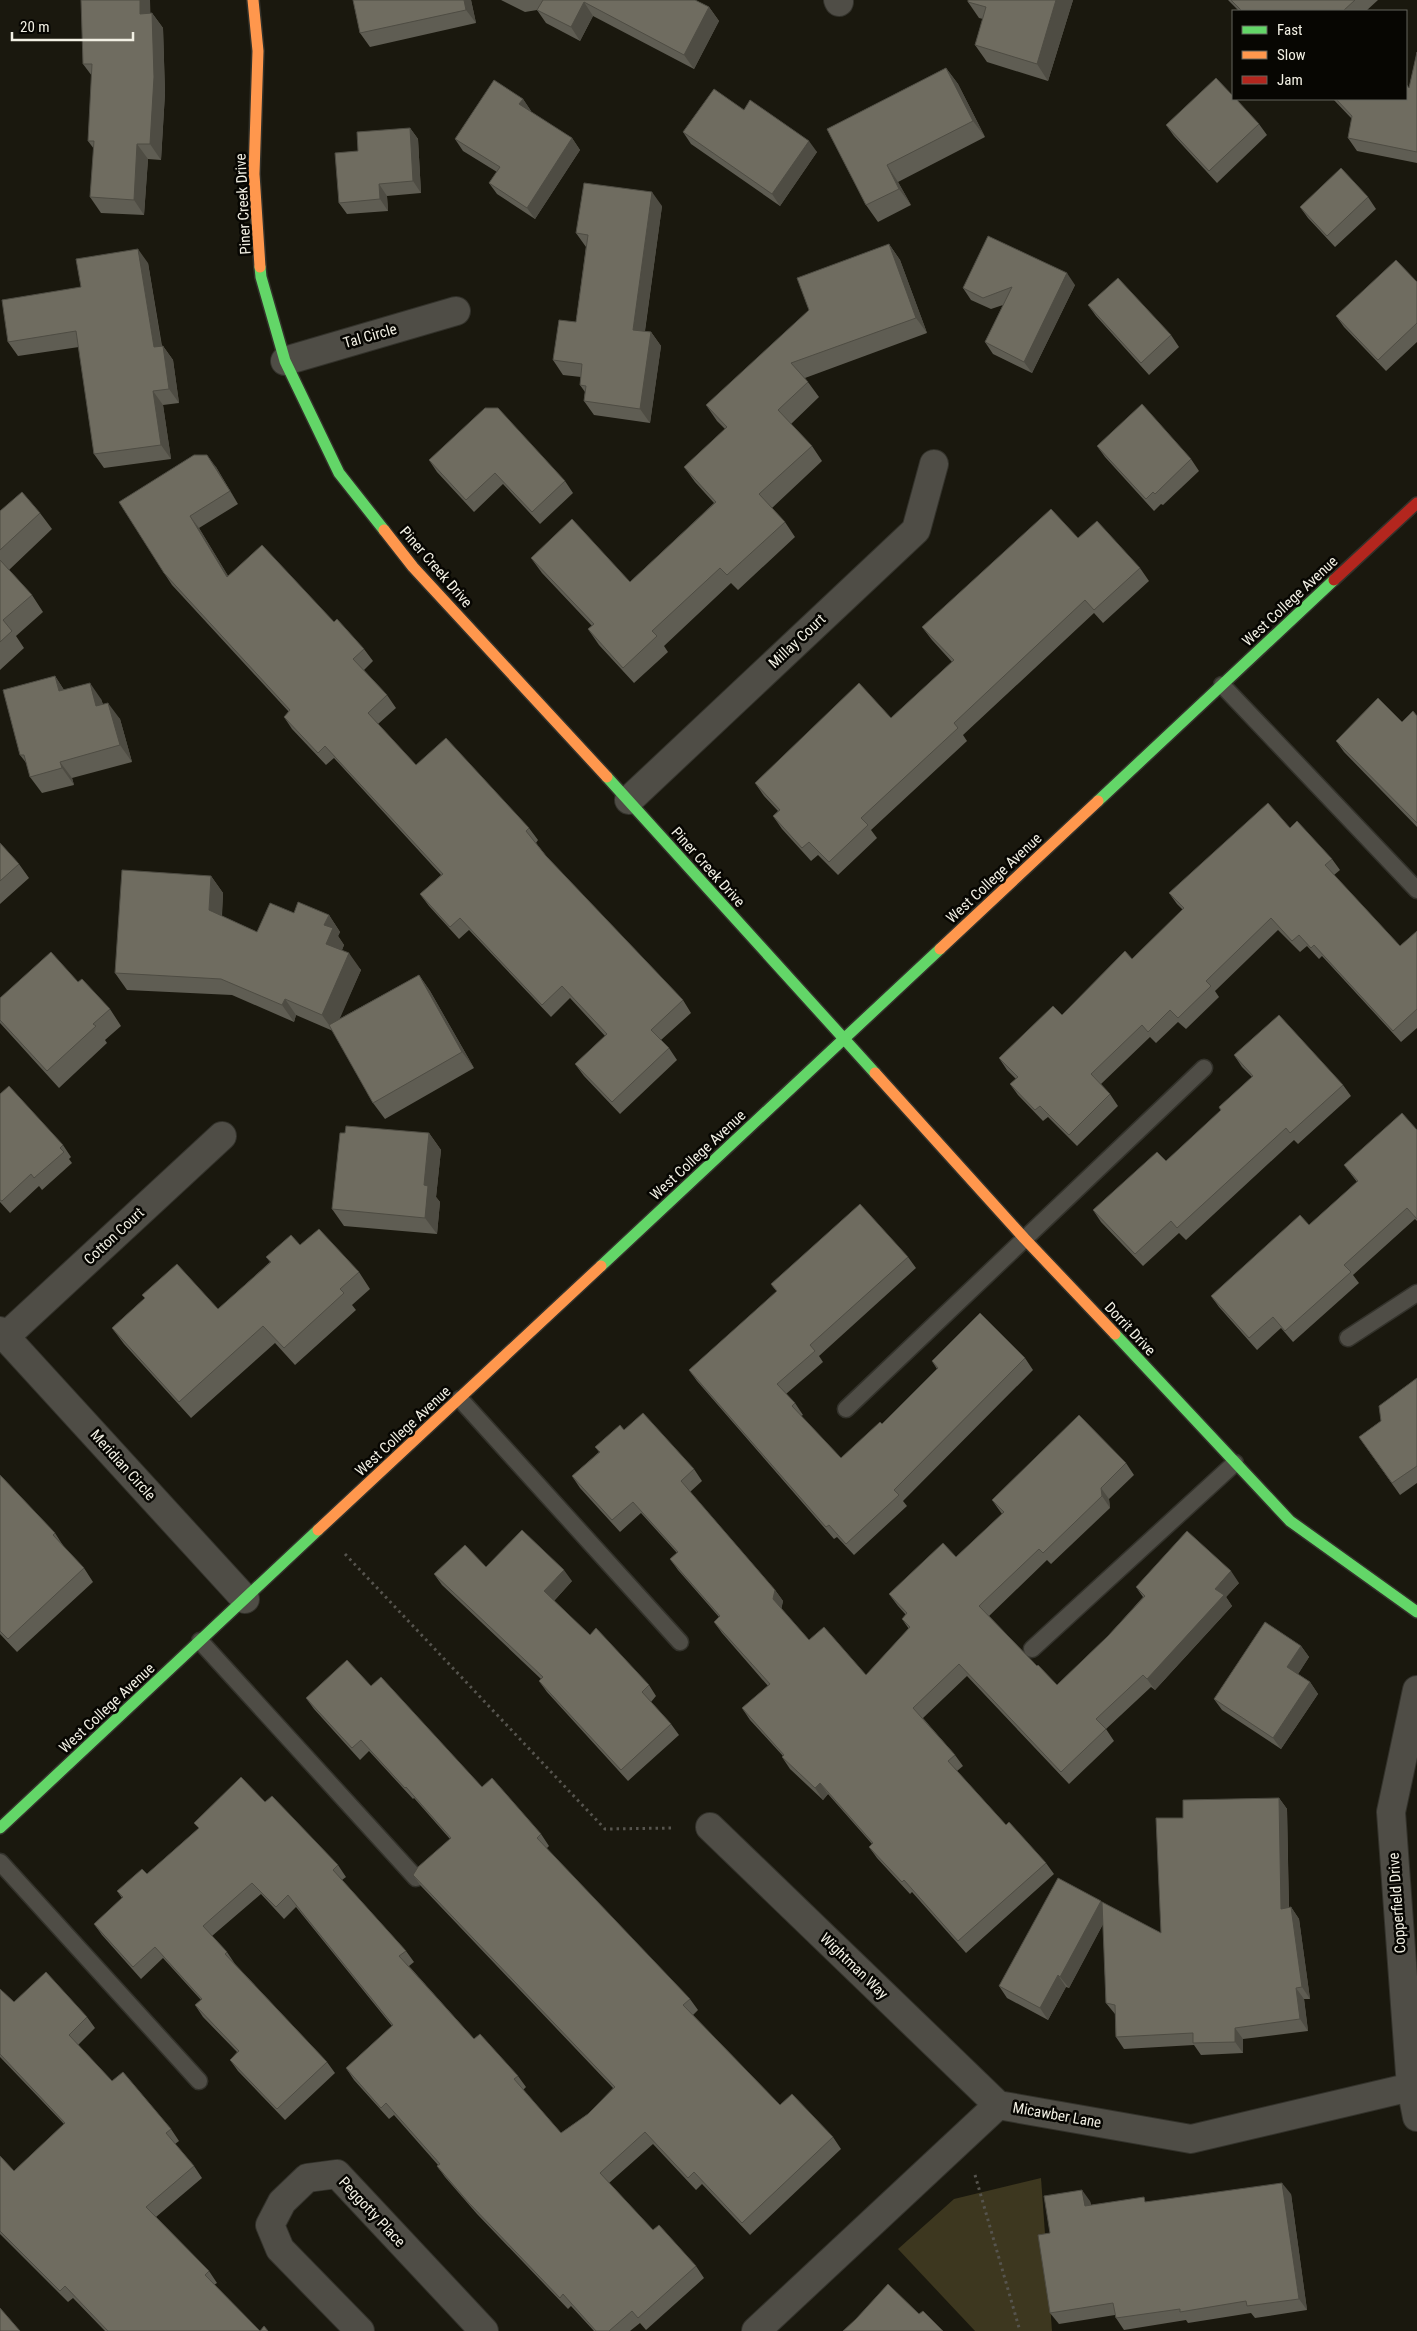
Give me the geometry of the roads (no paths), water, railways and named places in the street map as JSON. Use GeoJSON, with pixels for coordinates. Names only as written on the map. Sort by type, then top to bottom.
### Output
{"type":"FeatureCollection","features":[{"type":"Feature","properties":{"kind":"street","name":"Piner Creek Drive"},"geometry":{"type":"LineString","coordinates":[[252,0],[258,51],[254,174],[261,277],[285,361],[340,473],[413,567],[629,800],[843,1040]]}},
{"type":"Feature","properties":{"kind":"street","name":"Tal Circle"},"geometry":{"type":"LineString","coordinates":[[285,361],[456,311]]}},
{"type":"Feature","properties":{"kind":"street","name":"Millay Court"},"geometry":{"type":"LineString","coordinates":[[629,800],[916,530],[934,464]]}},
{"type":"Feature","properties":{"kind":"street","name":"West College Avenue"},"geometry":{"type":"LineString","coordinates":[[0,1828],[1417,503]]}},
{"type":"Feature","properties":{"kind":"street","name":"Dorrit Drive"},"geometry":{"type":"LineString","coordinates":[[843,1040],[1024,1238],[1290,1521],[1417,1612]]}},
{"type":"Feature","properties":{"kind":"street","name":"Cotton Court"},"geometry":{"type":"LineString","coordinates":[[3,1334],[222,1136]]}},
{"type":"Feature","properties":{"kind":"street","name":"Meridian Circle"},"geometry":{"type":"LineString","coordinates":[[3,1334],[245,1599]]}},
{"type":"Feature","properties":{"kind":"street","name":"Copperfield Drive"},"geometry":{"type":"LineString","coordinates":[[1417,1690],[1391,1812],[1411,2087],[1417,2116]]}},
{"type":"Feature","properties":{"kind":"street","name":"Wightman Way"},"geometry":{"type":"LineString","coordinates":[[710,1827],[998,2105]]}},
{"type":"Feature","properties":{"kind":"street","name":"Micawber Lane"},"geometry":{"type":"LineString","coordinates":[[756,2331],[998,2105],[1191,2139],[1411,2087]]}},
{"type":"Feature","properties":{"kind":"street","name":"Peggotty Place"},"geometry":{"type":"LineString","coordinates":[[360,2331],[280,2249],[270,2225],[282,2202],[307,2178],[336,2174],[484,2331]]}},
{"type":"Feature","properties":{"kind":"lane"},"geometry":{"type":"LineString","coordinates":[[1222,685],[1417,890]]}},
{"type":"Feature","properties":{"kind":"lane"},"geometry":{"type":"LineString","coordinates":[[846,1409],[1204,1068]]}},
{"type":"Feature","properties":{"kind":"lane"},"geometry":{"type":"LineString","coordinates":[[1348,1338],[1417,1293]]}},
{"type":"Feature","properties":{"kind":"lane"},"geometry":{"type":"LineString","coordinates":[[460,1399],[680,1642]]}},
{"type":"Feature","properties":{"kind":"lane"},"geometry":{"type":"LineString","coordinates":[[1032,1649],[1235,1463]]}},
{"type":"Feature","properties":{"kind":"lane"},"geometry":{"type":"LineString","coordinates":[[200,1641],[416,1878]]}},
{"type":"Feature","properties":{"kind":"lane"},"geometry":{"type":"LineString","coordinates":[[0,1862],[199,2081]]}}]}
